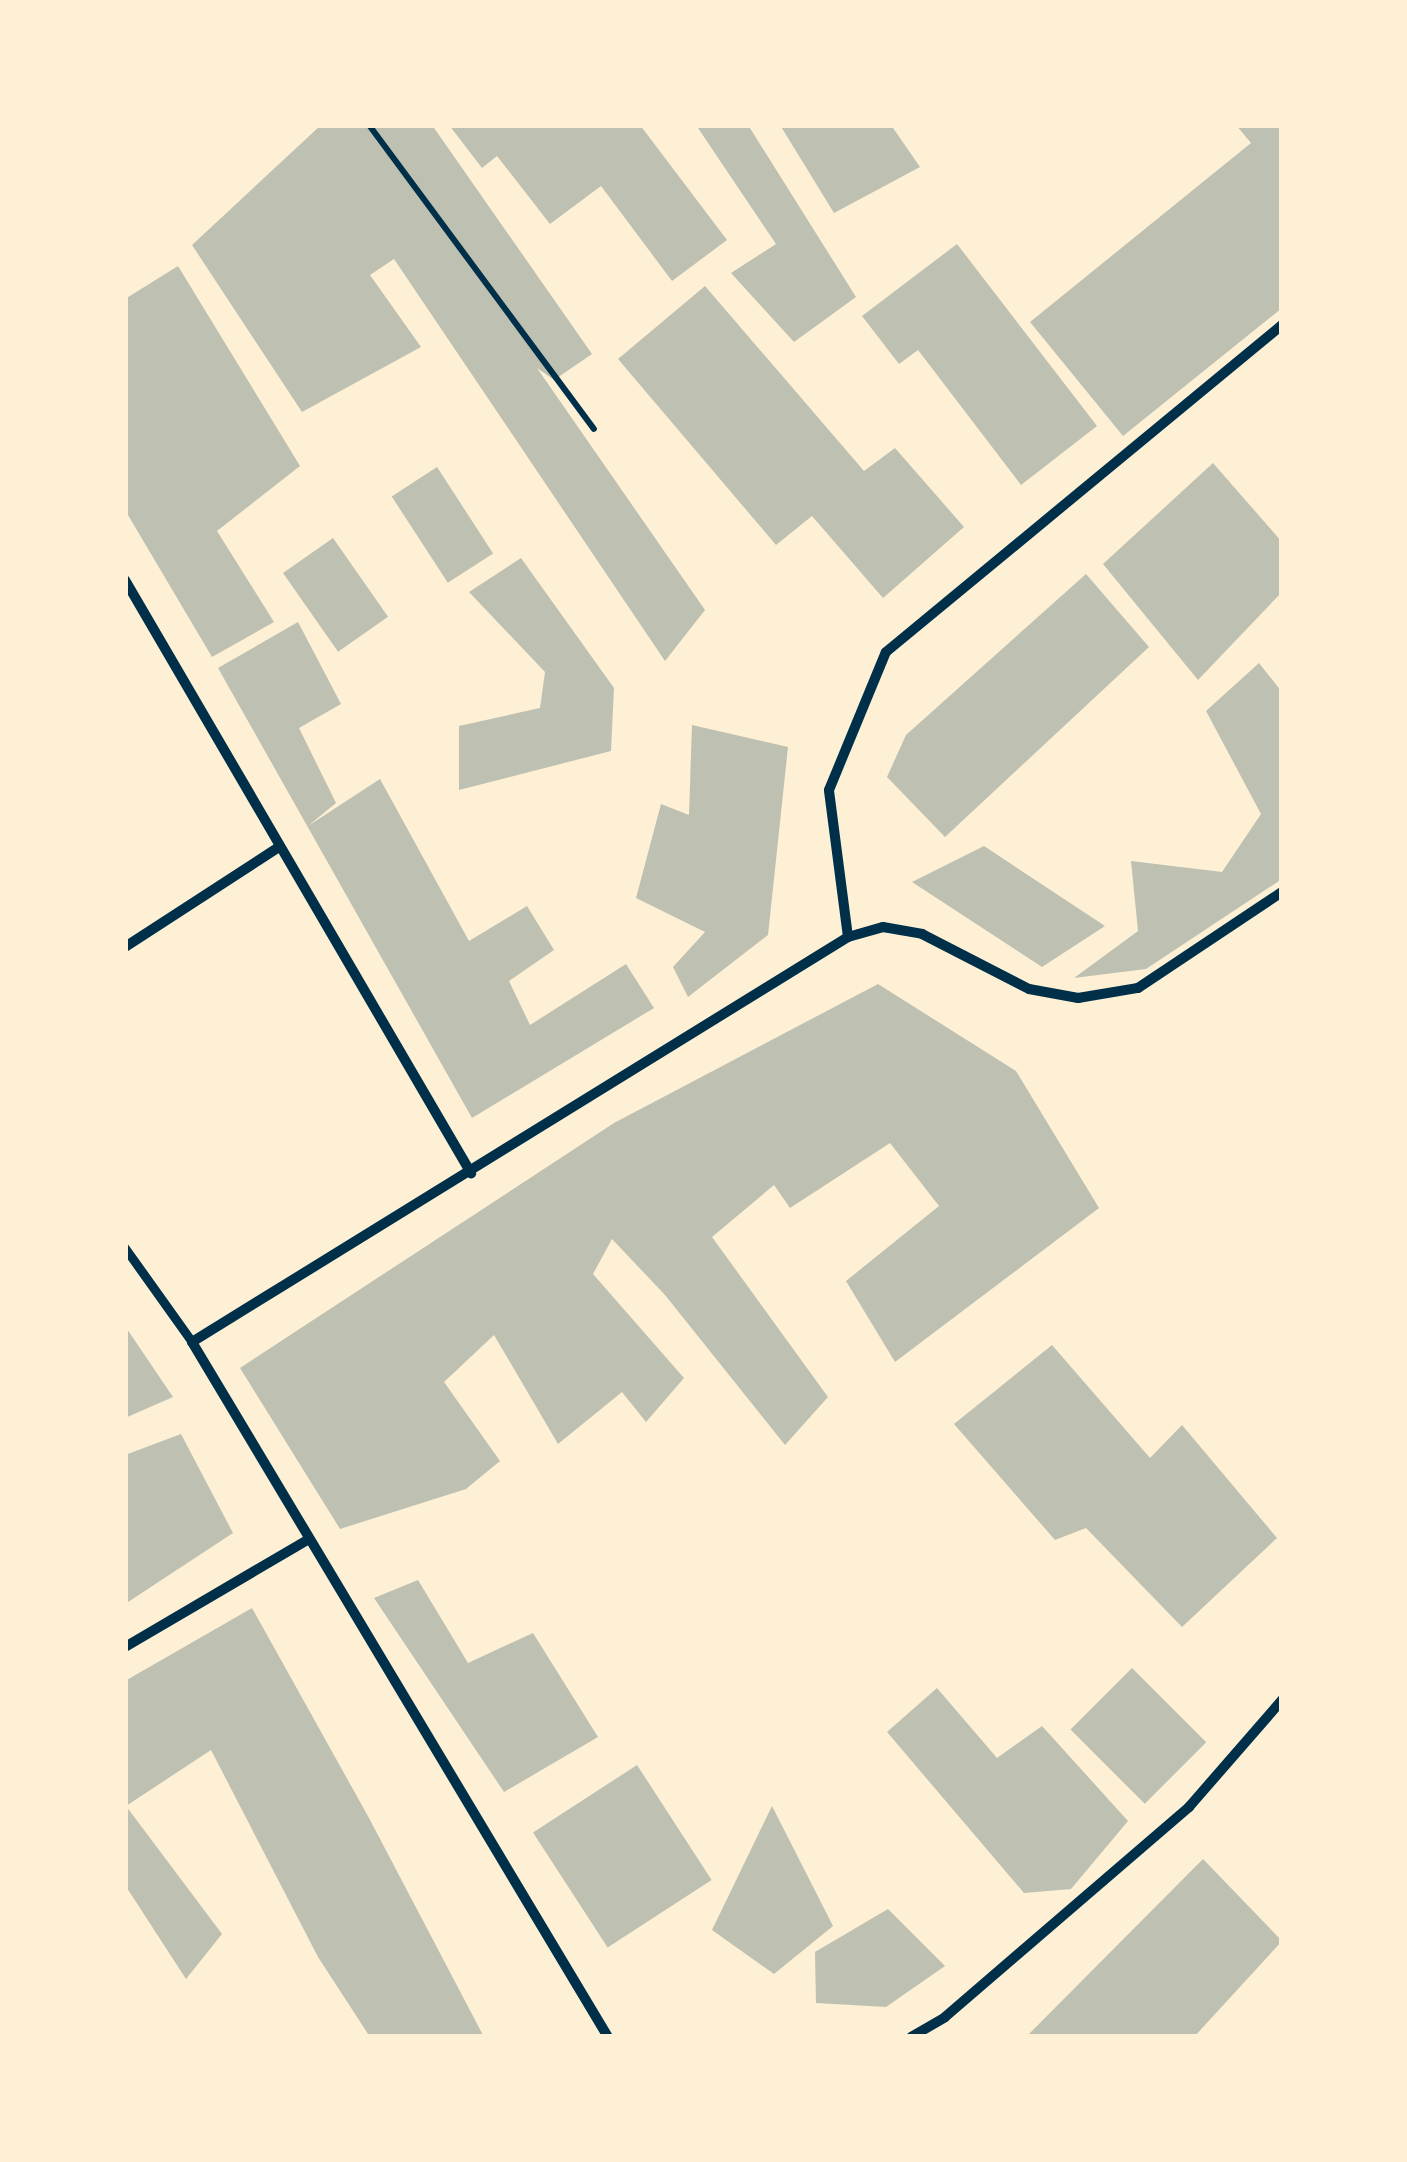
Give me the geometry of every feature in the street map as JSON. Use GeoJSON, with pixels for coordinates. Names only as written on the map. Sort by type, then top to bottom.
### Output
{"type":"FeatureCollection","features":[{"type":"Feature","properties":{"kind":"street"},"geometry":{"type":"LineString","coordinates":[[848,936],[829,790],[886,652],[1282,325]]}},
{"type":"Feature","properties":{"kind":"street"},"geometry":{"type":"LineString","coordinates":[[125,580],[471,1173]]}},
{"type":"Feature","properties":{"kind":"street"},"geometry":{"type":"LineString","coordinates":[[125,947],[279,848]]}},
{"type":"Feature","properties":{"kind":"street"},"geometry":{"type":"LineString","coordinates":[[192,1342],[471,1173],[848,936],[883,927],[922,934],[1029,989],[1078,998],[1138,988],[1282,892]]}},
{"type":"Feature","properties":{"kind":"street"},"geometry":{"type":"LineString","coordinates":[[354,1000],[365,993]]}},
{"type":"Feature","properties":{"kind":"street"},"geometry":{"type":"LineString","coordinates":[[125,1248],[192,1342],[306,1540],[608,2037]]}},
{"type":"Feature","properties":{"kind":"street"},"geometry":{"type":"LineString","coordinates":[[125,1647],[306,1540]]}},
{"type":"Feature","properties":{"kind":"street"},"geometry":{"type":"LineString","coordinates":[[911,2037],[945,2016],[1189,1807],[1282,1700]]}},
{"type":"Feature","properties":{"kind":"path"},"geometry":{"type":"LineString","coordinates":[[368,125],[594,429]]}},
{"type":"Feature","properties":{"kind":"building"},"geometry":{"type":"Polygon","coordinates":[[[321,125],[432,125],[592,354],[554,380],[537,368],[705,610],[665,661],[394,259],[370,275],[421,347],[302,412],[192,245],[321,125]]]}},
{"type":"Feature","properties":{"kind":"building"},"geometry":{"type":"Polygon","coordinates":[[[449,125],[640,125],[727,240],[672,281],[601,186],[550,224],[497,156],[482,168],[449,125]]]}},
{"type":"Feature","properties":{"kind":"building"},"geometry":{"type":"Polygon","coordinates":[[[696,125],[748,125],[856,297],[794,342],[731,273],[776,244],[696,125]]]}},
{"type":"Feature","properties":{"kind":"building"},"geometry":{"type":"Polygon","coordinates":[[[780,125],[891,125],[920,167],[834,213],[780,125]]]}},
{"type":"Feature","properties":{"kind":"building"},"geometry":{"type":"Polygon","coordinates":[[[1236,125],[1282,125],[1282,308],[1123,436],[1030,322],[1251,143],[1236,125]]]}},
{"type":"Feature","properties":{"kind":"building"},"geometry":{"type":"Polygon","coordinates":[[[957,244],[1097,426],[1021,485],[918,350],[899,364],[862,316],[957,244]]]}},
{"type":"Feature","properties":{"kind":"building"},"geometry":{"type":"Polygon","coordinates":[[[178,266],[300,466],[217,531],[274,622],[212,657],[125,510],[125,299],[178,266]]]}},
{"type":"Feature","properties":{"kind":"building"},"geometry":{"type":"Polygon","coordinates":[[[705,286],[864,471],[895,448],[964,527],[883,598],[812,516],[776,545],[618,359],[705,286]]]}},
{"type":"Feature","properties":{"kind":"building"},"geometry":{"type":"Polygon","coordinates":[[[1213,463],[1282,542],[1282,592],[1198,680],[1103,564],[1213,463]]]}},
{"type":"Feature","properties":{"kind":"building"},"geometry":{"type":"Polygon","coordinates":[[[437,467],[493,553],[448,583],[392,496],[437,467]]]}},
{"type":"Feature","properties":{"kind":"building"},"geometry":{"type":"Polygon","coordinates":[[[333,538],[388,617],[338,652],[283,573],[333,538]]]}},
{"type":"Feature","properties":{"kind":"building"},"geometry":{"type":"Polygon","coordinates":[[[521,558],[614,688],[611,751],[459,790],[459,726],[540,708],[545,672],[469,592],[521,558]]]}},
{"type":"Feature","properties":{"kind":"building"},"geometry":{"type":"Polygon","coordinates":[[[1086,574],[1149,647],[945,837],[887,777],[906,735],[1086,574]]]}},
{"type":"Feature","properties":{"kind":"building"},"geometry":{"type":"Polygon","coordinates":[[[298,622],[341,704],[299,728],[336,803],[308,826],[380,779],[469,941],[527,906],[554,950],[509,981],[530,1025],[626,964],[654,1008],[472,1118],[218,668],[298,622]]]}},
{"type":"Feature","properties":{"kind":"building"},"geometry":{"type":"Polygon","coordinates":[[[1259,663],[1282,692],[1282,879],[1146,969],[1074,978],[1138,931],[1131,861],[1222,872],[1261,814],[1206,711],[1259,663]]]}},
{"type":"Feature","properties":{"kind":"building"},"geometry":{"type":"Polygon","coordinates":[[[692,725],[788,747],[768,935],[688,997],[673,967],[705,932],[636,898],[661,804],[689,815],[692,725]]]}},
{"type":"Feature","properties":{"kind":"building"},"geometry":{"type":"Polygon","coordinates":[[[984,846],[1105,926],[1042,967],[912,882],[984,846]]]}},
{"type":"Feature","properties":{"kind":"building"},"geometry":{"type":"Polygon","coordinates":[[[878,984],[1016,1071],[1099,1208],[895,1362],[846,1281],[939,1206],[890,1143],[790,1208],[774,1185],[712,1237],[828,1397],[785,1445],[665,1295],[612,1239],[593,1274],[684,1378],[646,1422],[622,1392],[558,1444],[494,1335],[444,1382],[500,1461],[466,1489],[340,1529],[240,1368],[614,1123],[878,984]]]}},
{"type":"Feature","properties":{"kind":"building"},"geometry":{"type":"Polygon","coordinates":[[[125,1326],[173,1397],[125,1418],[125,1326]]]}},
{"type":"Feature","properties":{"kind":"building"},"geometry":{"type":"Polygon","coordinates":[[[1052,1345],[1150,1458],[1182,1425],[1277,1538],[1182,1627],[1086,1528],[1055,1540],[954,1424],[1052,1345]]]}},
{"type":"Feature","properties":{"kind":"building"},"geometry":{"type":"Polygon","coordinates":[[[181,1434],[233,1533],[125,1604],[125,1455],[181,1434]]]}},
{"type":"Feature","properties":{"kind":"building"},"geometry":{"type":"Polygon","coordinates":[[[418,1580],[468,1663],[533,1633],[598,1737],[504,1792],[374,1598],[418,1580]]]}},
{"type":"Feature","properties":{"kind":"building"},"geometry":{"type":"Polygon","coordinates":[[[252,1608],[369,1818],[484,2037],[370,2037],[318,1957],[211,1750],[126,1806],[222,1934],[186,1979],[125,1885],[125,1681],[252,1608]]]}},
{"type":"Feature","properties":{"kind":"building"},"geometry":{"type":"Polygon","coordinates":[[[1132,1668],[1206,1742],[1145,1804],[1070,1730],[1132,1668]]]}},
{"type":"Feature","properties":{"kind":"building"},"geometry":{"type":"Polygon","coordinates":[[[937,1688],[997,1758],[1042,1726],[1128,1821],[1071,1889],[1024,1893],[887,1732],[937,1688]]]}},
{"type":"Feature","properties":{"kind":"building"},"geometry":{"type":"Polygon","coordinates":[[[637,1765],[712,1880],[608,1947],[533,1833],[637,1765]]]}},
{"type":"Feature","properties":{"kind":"building"},"geometry":{"type":"Polygon","coordinates":[[[772,1806],[833,1926],[774,1974],[712,1930],[772,1806]]]}},
{"type":"Feature","properties":{"kind":"building"},"geometry":{"type":"Polygon","coordinates":[[[1203,1859],[1282,1941],[1194,2037],[1026,2037],[1203,1859]]]}},
{"type":"Feature","properties":{"kind":"building"},"geometry":{"type":"Polygon","coordinates":[[[888,1909],[945,1966],[886,2007],[816,2003],[815,1952],[888,1909]]]}}]}
